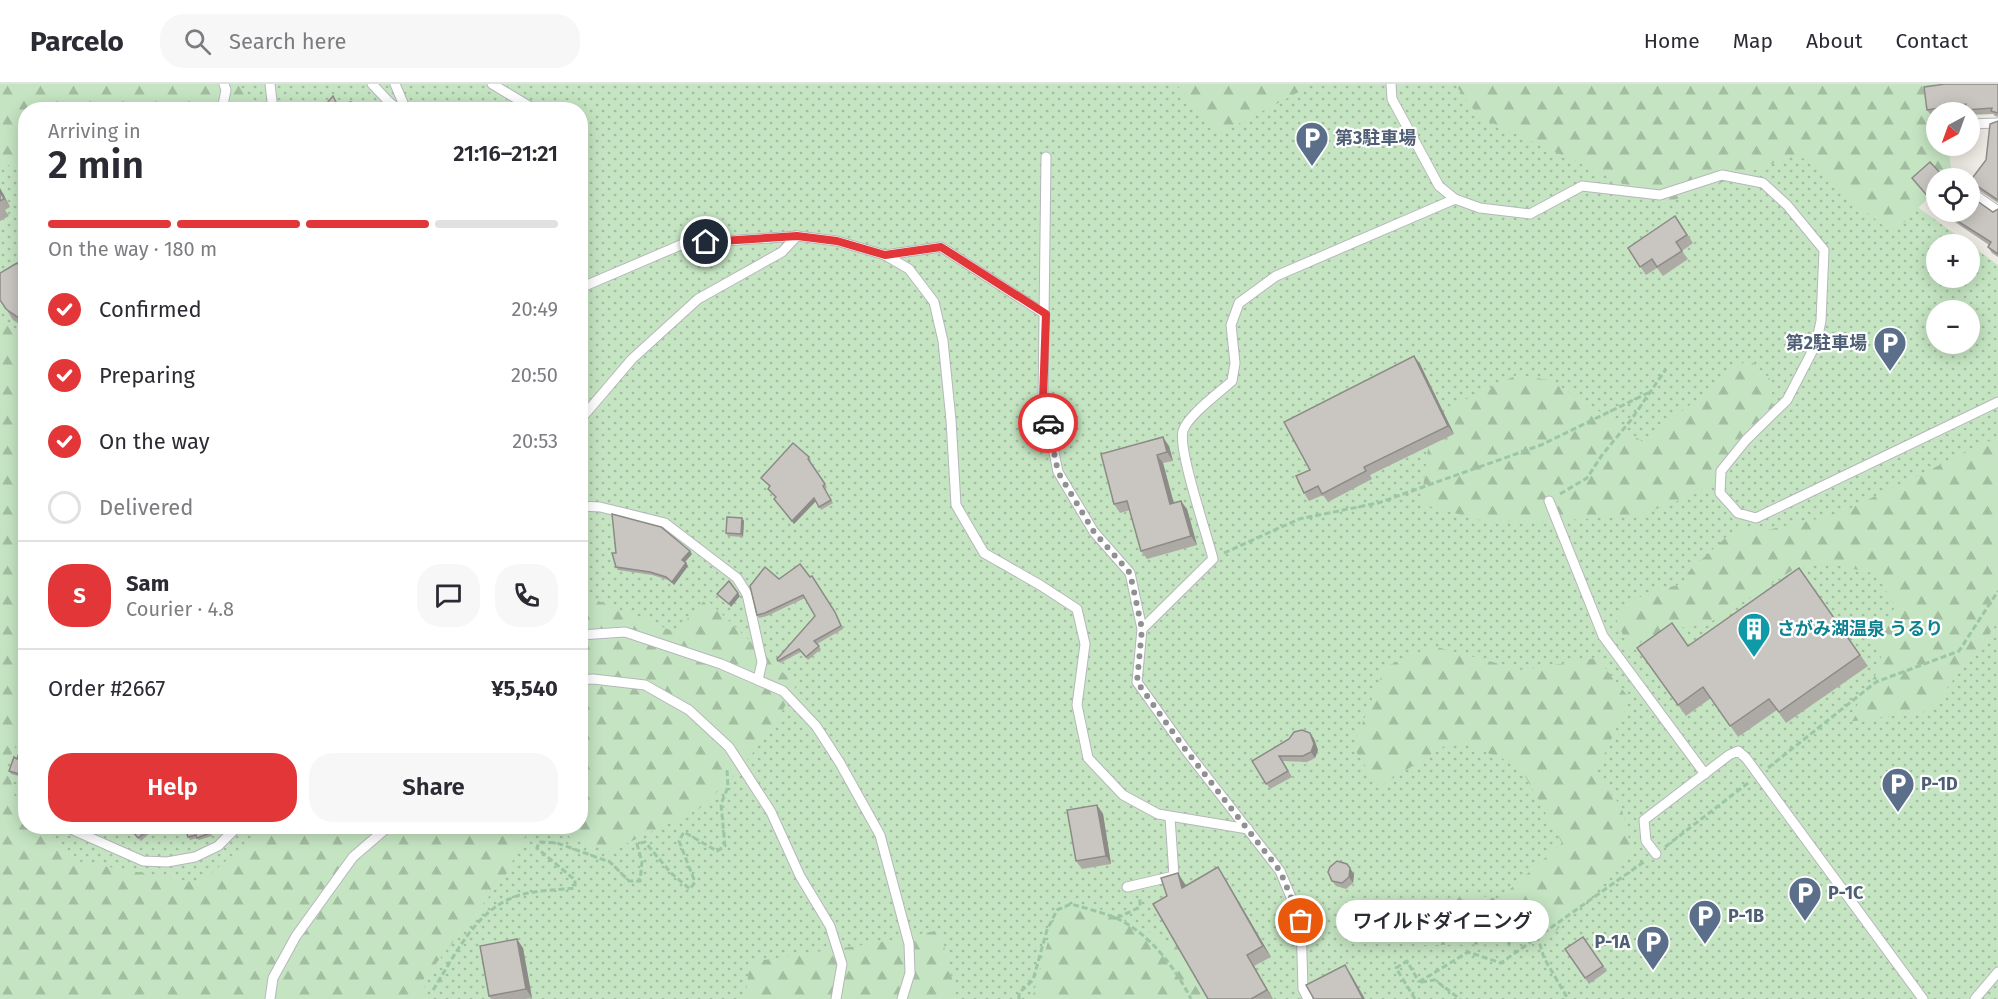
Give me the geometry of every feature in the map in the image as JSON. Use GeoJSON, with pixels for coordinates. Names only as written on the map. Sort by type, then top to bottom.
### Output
{"type":"FeatureCollection","features":[{"type":"Feature","properties":{"kind":"lane"},"geometry":{"type":"LineString","coordinates":[[224,84],[226,90],[224,102]]}},
{"type":"Feature","properties":{"kind":"lane"},"geometry":{"type":"LineString","coordinates":[[270,84],[272,102]]}},
{"type":"Feature","properties":{"kind":"lane"},"geometry":{"type":"LineString","coordinates":[[372,84],[389,102]]}},
{"type":"Feature","properties":{"kind":"lane"},"geometry":{"type":"LineString","coordinates":[[395,84],[403,102]]}},
{"type":"Feature","properties":{"kind":"lane"},"geometry":{"type":"LineString","coordinates":[[492,84],[522,102]]}},
{"type":"Feature","properties":{"kind":"lane"},"geometry":{"type":"LineString","coordinates":[[1391,84],[1392,99],[1439,186],[1455,199],[1480,207],[1530,214],[1582,186],[1660,195],[1722,175],[1763,183],[1787,205],[1824,250],[1821,321],[1816,345],[1787,400],[1746,440],[1720,471],[1720,493],[1738,513],[1756,518],[1998,402]]}},
{"type":"Feature","properties":{"kind":"lane"},"geometry":{"type":"LineString","coordinates":[[1980,124],[1998,123]]}},
{"type":"Feature","properties":{"kind":"lane"},"geometry":{"type":"LineString","coordinates":[[1046,157],[1046,314],[1043,399],[1058,472],[1094,532],[1130,573],[1142,629],[1137,682],[1185,749],[1280,871],[1301,921],[1303,989],[1308,999]]}},
{"type":"Feature","properties":{"kind":"lane"},"geometry":{"type":"LineString","coordinates":[[1142,629],[1213,558],[1183,452],[1183,430],[1198,411],[1232,381],[1235,363],[1231,324],[1239,303],[1276,276],[1455,199]]}},
{"type":"Feature","properties":{"kind":"lane"},"geometry":{"type":"LineString","coordinates":[[1980,199],[1998,212]]}},
{"type":"Feature","properties":{"kind":"lane"},"geometry":{"type":"LineString","coordinates":[[588,410],[632,358],[698,299],[782,252],[797,236]]}},
{"type":"Feature","properties":{"kind":"lane"},"geometry":{"type":"LineString","coordinates":[[588,285],[683,244],[797,236],[837,241],[885,255],[909,268],[934,302],[943,341],[956,505],[984,553],[1077,609],[1085,645],[1077,705],[1088,758],[1123,795],[1158,814],[1248,829]]}},
{"type":"Feature","properties":{"kind":"lane"},"geometry":{"type":"LineString","coordinates":[[885,255],[941,247],[1046,314]]}},
{"type":"Feature","properties":{"kind":"lane"},"geometry":{"type":"LineString","coordinates":[[1549,501],[1603,636],[1705,774]]}},
{"type":"Feature","properties":{"kind":"lane"},"geometry":{"type":"LineString","coordinates":[[588,506],[600,507],[665,523],[737,578],[747,594],[762,662],[758,680]]}},
{"type":"Feature","properties":{"kind":"lane"},"geometry":{"type":"LineString","coordinates":[[588,634],[625,632],[721,664],[783,691],[816,726],[880,835],[909,945],[910,973],[902,999]]}},
{"type":"Feature","properties":{"kind":"lane"},"geometry":{"type":"LineString","coordinates":[[588,680],[645,686],[689,710],[729,747],[771,812],[800,876],[830,926],[842,964],[836,999]]}},
{"type":"Feature","properties":{"kind":"lane"},"geometry":{"type":"LineString","coordinates":[[1656,854],[1646,840],[1644,820],[1729,755],[1738,751],[1746,758],[1923,999]]}},
{"type":"Feature","properties":{"kind":"lane"},"geometry":{"type":"LineString","coordinates":[[1127,887],[1174,876],[1170,817]]}},
{"type":"Feature","properties":{"kind":"lane"},"geometry":{"type":"LineString","coordinates":[[82,834],[144,861],[167,862],[195,857],[218,846],[229,834]]}},
{"type":"Feature","properties":{"kind":"lane"},"geometry":{"type":"LineString","coordinates":[[270,999],[273,978],[296,936],[353,857],[380,834]]}},
{"type":"Feature","properties":{"kind":"lane"},"geometry":{"type":"LineString","coordinates":[[1976,999],[1998,972]]}},
{"type":"Feature","properties":{"kind":"path"},"geometry":{"type":"LineString","coordinates":[[1549,501],[1587,478],[1602,455],[1632,420],[1665,369]]}},
{"type":"Feature","properties":{"kind":"path"},"geometry":{"type":"LineString","coordinates":[[1213,558],[1299,519],[1378,503],[1541,445],[1650,392]]}},
{"type":"Feature","properties":{"kind":"path"},"geometry":{"type":"LineString","coordinates":[[1419,982],[1468,952],[1501,963],[1656,854],[1876,682],[1959,651],[1998,591]]}},
{"type":"Feature","properties":{"kind":"path"},"geometry":{"type":"LineString","coordinates":[[433,990],[477,922],[496,904],[527,893],[575,888],[575,880],[537,848],[539,842],[557,843],[610,862],[628,881],[640,881],[642,862],[637,844],[645,842],[671,873],[690,889],[695,882],[679,841],[684,832],[717,851],[726,846],[721,804],[728,787],[729,747]]}},
{"type":"Feature","properties":{"kind":"path"},"geometry":{"type":"LineString","coordinates":[[1116,918],[1140,907],[1138,884]]}},
{"type":"Feature","properties":{"kind":"path"},"geometry":{"type":"LineString","coordinates":[[1019,999],[1019,993],[1033,980],[1047,930],[1057,910],[1071,904],[1116,918],[1151,941],[1186,988],[1191,999]]}},
{"type":"Feature","properties":{"kind":"path"},"geometry":{"type":"LineString","coordinates":[[1538,935],[1544,958],[1568,999]]}},
{"type":"Feature","properties":{"kind":"path"},"geometry":{"type":"LineString","coordinates":[[1415,999],[1396,968],[1407,961],[1419,982]]}},
{"type":"Feature","properties":{"kind":"path"},"geometry":{"type":"LineString","coordinates":[[1419,982],[1436,980],[1460,999]]}},
{"type":"Feature","properties":{"kind":"green space"},"geometry":{"type":"Polygon","coordinates":[[[0,84],[1728,84],[1876,177],[1926,213],[1926,222],[1938,222],[1955,234],[1926,234],[1926,288],[1980,288],[1980,252],[1998,265],[1998,999],[52,999],[0,910],[0,84]]]}},
{"type":"Feature","properties":{"kind":"green space"},"geometry":{"type":"Polygon","coordinates":[[[0,84],[238,84],[250,102],[18,102],[18,171],[0,160],[0,84]]]}},
{"type":"Feature","properties":{"kind":"green space"},"geometry":{"type":"Polygon","coordinates":[[[1176,84],[1314,84],[1219,134],[1176,84]]]}},
{"type":"Feature","properties":{"kind":"green space"},"geometry":{"type":"Polygon","coordinates":[[[1455,84],[1935,84],[1939,102],[1926,102],[1926,156],[1949,156],[1951,168],[1926,168],[1926,200],[1893,234],[1798,154],[1666,203],[1479,117],[1455,84]]]}},
{"type":"Feature","properties":{"kind":"green space"},"geometry":{"type":"Polygon","coordinates":[[[0,324],[18,329],[18,742],[7,763],[18,807],[18,834],[48,834],[81,862],[200,883],[257,834],[526,834],[505,876],[423,980],[426,999],[0,999],[0,324]]]}},
{"type":"Feature","properties":{"kind":"green space"},"geometry":{"type":"Polygon","coordinates":[[[1748,359],[1772,381],[1772,419],[1729,468],[1698,493],[1638,516],[1528,522],[1480,520],[1421,504],[1430,433],[1454,405],[1517,375],[1549,380],[1586,402],[1643,442],[1748,359]]]}},
{"type":"Feature","properties":{"kind":"green space"},"geometry":{"type":"Polygon","coordinates":[[[1998,437],[1998,622],[1929,711],[1847,722],[1883,662],[1874,640],[1895,607],[1877,574],[1826,563],[1793,570],[1709,623],[1680,628],[1628,647],[1615,616],[1646,593],[1682,584],[1690,570],[1734,530],[1767,530],[1836,515],[1998,437]]]}},
{"type":"Feature","properties":{"kind":"green space"},"geometry":{"type":"Polygon","coordinates":[[[588,597],[675,632],[706,599],[796,685],[775,725],[736,774],[699,809],[611,851],[556,834],[588,834],[588,597]]]}},
{"type":"Feature","properties":{"kind":"green space"},"geometry":{"type":"Polygon","coordinates":[[[1433,646],[1522,670],[1597,658],[1630,699],[1595,774],[1621,806],[1632,852],[1555,932],[1536,944],[1421,945],[1462,893],[1499,899],[1562,843],[1519,765],[1454,740],[1379,787],[1353,747],[1385,667],[1433,646]]]}},
{"type":"Feature","properties":{"kind":"green space"},"geometry":{"type":"Polygon","coordinates":[[[1093,906],[1183,948],[1243,999],[1032,999],[1057,909],[1093,906]]]}},
{"type":"Feature","properties":{"kind":"green space"},"geometry":{"type":"Polygon","coordinates":[[[940,930],[957,999],[745,999],[750,962],[876,943],[940,930]]]}},
{"type":"Feature","properties":{"kind":"building"},"geometry":{"type":"Polygon","coordinates":[[[1945,84],[1998,84],[1998,113],[1991,111],[1992,108],[1980,109],[1980,102],[1926,102],[1924,87],[1945,84]]]}},
{"type":"Feature","properties":{"kind":"building"},"geometry":{"type":"Polygon","coordinates":[[[333,96],[336,102],[328,102],[333,96]]]}},
{"type":"Feature","properties":{"kind":"building"},"geometry":{"type":"Polygon","coordinates":[[[1998,121],[1998,200],[1980,188],[1980,168],[1986,160],[1990,124],[1998,121]]]}},
{"type":"Feature","properties":{"kind":"building"},"geometry":{"type":"Polygon","coordinates":[[[1930,162],[1936,168],[1926,168],[1926,194],[1912,178],[1930,162]]]}},
{"type":"Feature","properties":{"kind":"building"},"geometry":{"type":"Polygon","coordinates":[[[1980,203],[1993,212],[1998,209],[1998,254],[1988,247],[1991,242],[1959,222],[1980,222],[1980,203]]]}},
{"type":"Feature","properties":{"kind":"building"},"geometry":{"type":"Polygon","coordinates":[[[1675,216],[1687,235],[1676,242],[1682,251],[1657,267],[1652,259],[1640,267],[1628,248],[1675,216]]]}},
{"type":"Feature","properties":{"kind":"building"},"geometry":{"type":"Polygon","coordinates":[[[18,264],[18,317],[6,309],[0,300],[0,273],[18,264]]]}},
{"type":"Feature","properties":{"kind":"building"},"geometry":{"type":"Polygon","coordinates":[[[1414,356],[1448,426],[1364,467],[1366,471],[1322,494],[1318,486],[1304,493],[1296,476],[1310,470],[1284,422],[1414,356]]]}},
{"type":"Feature","properties":{"kind":"building"},"geometry":{"type":"Polygon","coordinates":[[[1163,437],[1167,452],[1157,455],[1170,504],[1181,501],[1191,536],[1141,551],[1127,501],[1114,504],[1101,454],[1163,437]]]}},
{"type":"Feature","properties":{"kind":"building"},"geometry":{"type":"Polygon","coordinates":[[[793,443],[809,457],[808,459],[825,484],[823,486],[831,500],[819,507],[814,498],[792,521],[774,499],[776,497],[768,489],[770,486],[761,478],[793,443]]]}},
{"type":"Feature","properties":{"kind":"building"},"geometry":{"type":"Polygon","coordinates":[[[612,514],[661,527],[690,551],[682,560],[686,563],[672,582],[666,577],[650,572],[616,567],[612,553],[616,553],[612,514]]]}},
{"type":"Feature","properties":{"kind":"building"},"geometry":{"type":"Polygon","coordinates":[[[727,517],[742,518],[741,534],[726,533],[727,517]]]}},
{"type":"Feature","properties":{"kind":"building"},"geometry":{"type":"Polygon","coordinates":[[[800,564],[810,577],[812,576],[835,612],[841,626],[814,641],[819,646],[806,657],[799,649],[778,661],[777,659],[815,616],[803,595],[757,615],[750,586],[765,567],[779,579],[800,564]]]}},
{"type":"Feature","properties":{"kind":"building","name":"さがみ湖温泉 うるり"},"geometry":{"type":"Polygon","coordinates":[[[1799,568],[1860,655],[1779,712],[1769,699],[1730,726],[1703,687],[1678,705],[1637,648],[1672,623],[1688,646],[1799,568]]]}},
{"type":"Feature","properties":{"kind":"building"},"geometry":{"type":"Polygon","coordinates":[[[729,581],[738,593],[729,604],[717,594],[729,581]]]}},
{"type":"Feature","properties":{"kind":"building"},"geometry":{"type":"Polygon","coordinates":[[[1302,730],[1310,733],[1314,744],[1311,752],[1303,756],[1279,756],[1288,771],[1266,784],[1252,761],[1289,739],[1294,732],[1302,730]]]}},
{"type":"Feature","properties":{"kind":"building"},"geometry":{"type":"Polygon","coordinates":[[[18,756],[18,774],[9,771],[14,757],[17,759],[18,756]]]}},
{"type":"Feature","properties":{"kind":"building"},"geometry":{"type":"Polygon","coordinates":[[[1097,805],[1106,856],[1076,861],[1067,810],[1097,805]]]}},
{"type":"Feature","properties":{"kind":"building"},"geometry":{"type":"Polygon","coordinates":[[[187,834],[207,834],[197,838],[196,835],[188,837],[187,834]]]}},
{"type":"Feature","properties":{"kind":"building"},"geometry":{"type":"Polygon","coordinates":[[[1337,861],[1347,864],[1350,868],[1349,877],[1342,883],[1332,881],[1328,872],[1337,861]]]}},
{"type":"Feature","properties":{"kind":"building"},"geometry":{"type":"Polygon","coordinates":[[[1218,867],[1263,946],[1247,955],[1267,990],[1251,999],[1208,999],[1153,904],[1167,896],[1161,878],[1178,873],[1182,888],[1218,867]]]}},
{"type":"Feature","properties":{"kind":"building"},"geometry":{"type":"Polygon","coordinates":[[[1583,937],[1603,966],[1585,978],[1565,949],[1583,937]]]}},
{"type":"Feature","properties":{"kind":"building"},"geometry":{"type":"Polygon","coordinates":[[[517,939],[526,989],[489,996],[480,946],[517,939]]]}},
{"type":"Feature","properties":{"kind":"building"},"geometry":{"type":"Polygon","coordinates":[[[1345,965],[1363,999],[1314,999],[1306,985],[1345,965]]]}},
{"type":"Feature","properties":{"kind":"way so far"},"geometry":{"type":"LineString","coordinates":[[1048,423],[1058,472],[1094,532],[1130,573],[1142,629],[1137,682],[1185,749],[1280,871],[1301,921]]}},
{"type":"Feature","properties":{"kind":"place","name":"第3駐車場"},"geometry":{"type":"Point","coordinates":[1312,167]}},
{"type":"Feature","properties":{"kind":"place","name":"第2駐車場"},"geometry":{"type":"Point","coordinates":[1890,372]}},
{"type":"Feature","properties":{"kind":"place","name":"さがみ湖温泉 うるり"},"geometry":{"type":"Point","coordinates":[1754,658]}},
{"type":"Feature","properties":{"kind":"place","name":"P-1D"},"geometry":{"type":"Point","coordinates":[1898,813]}},
{"type":"Feature","properties":{"kind":"place","name":"ワイルドダイニング"},"geometry":{"type":"Point","coordinates":[1301,921]}},
{"type":"Feature","properties":{"kind":"place","name":"P-1C"},"geometry":{"type":"Point","coordinates":[1805,922]}},
{"type":"Feature","properties":{"kind":"place","name":"P-1B"},"geometry":{"type":"Point","coordinates":[1705,945]}},
{"type":"Feature","properties":{"kind":"place","name":"P-1A"},"geometry":{"type":"Point","coordinates":[1653,971]}},
{"type":"Feature","properties":{"kind":"route"},"geometry":{"type":"LineString","coordinates":[[706,242],[797,236],[837,241],[885,255],[941,247],[1046,314],[1043,399],[1048,423]]}}]}
